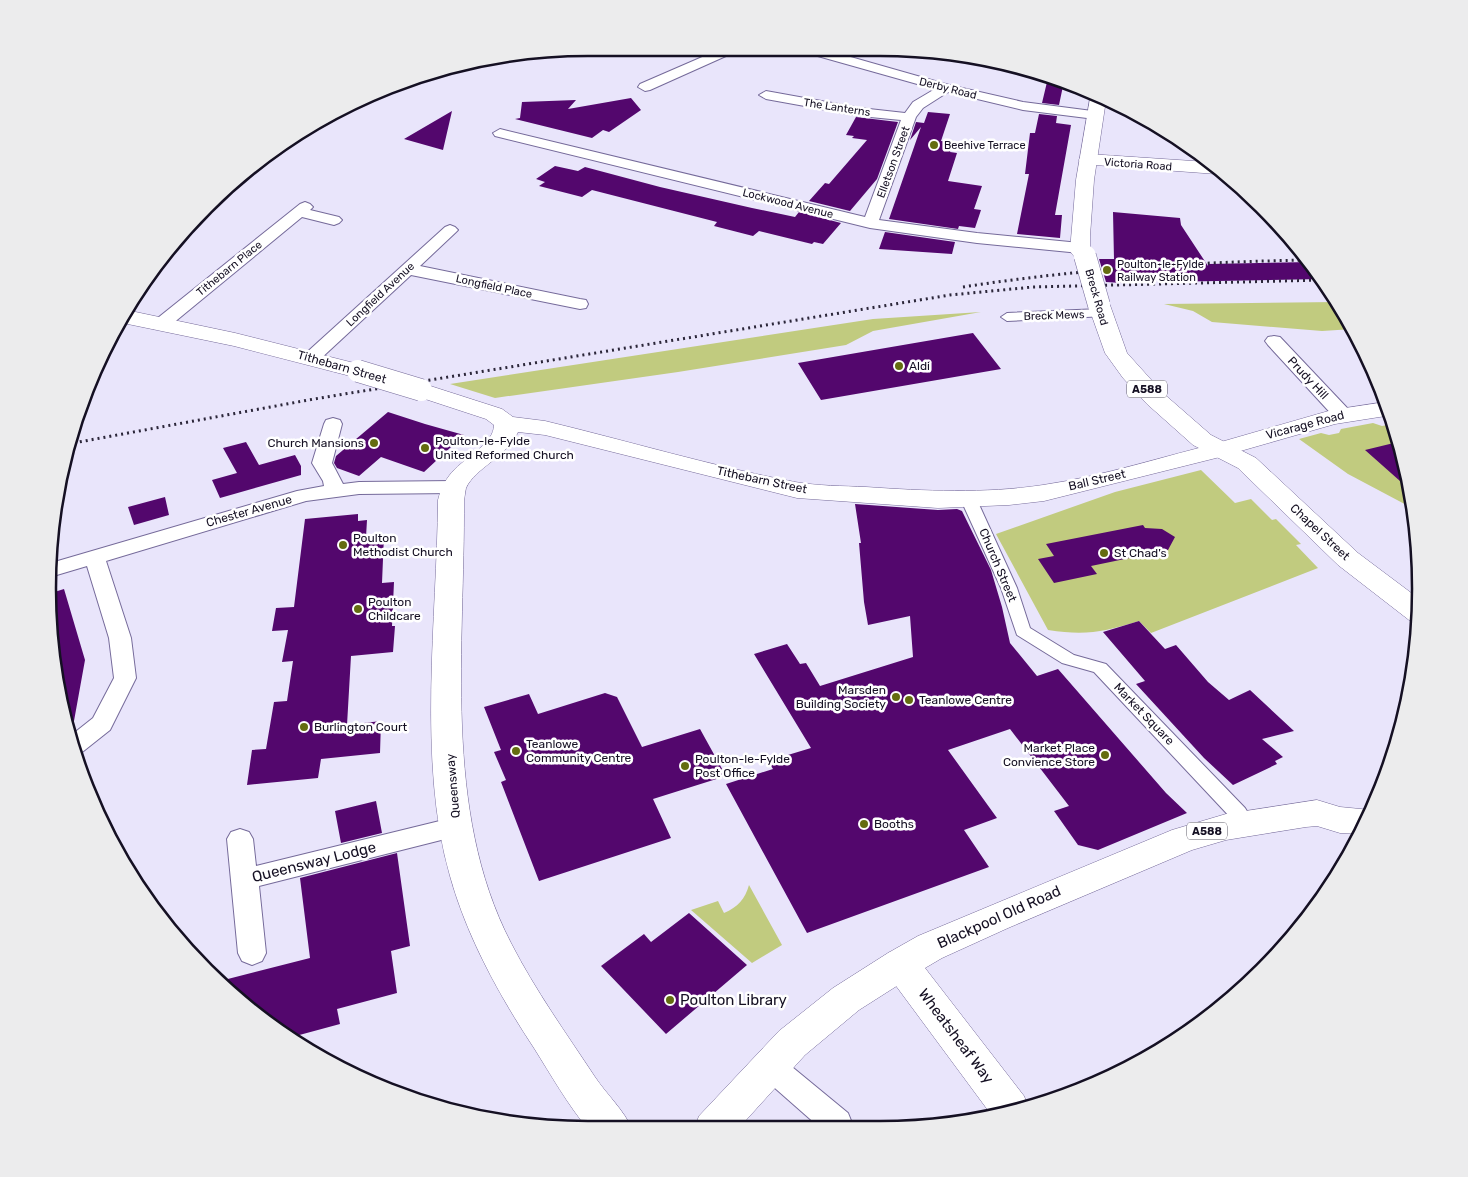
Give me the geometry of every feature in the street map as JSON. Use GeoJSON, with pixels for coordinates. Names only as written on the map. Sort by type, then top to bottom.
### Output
{"type":"FeatureCollection","features":[{"type":"Feature","properties":{"kind":"main road","name":"Breck Road"},"geometry":{"type":"LineString","coordinates":[[1097,103],[1088,160],[1082,252],[1116,354],[1150,393],[1195,435],[1204,441],[1223,448]]}},
{"type":"Feature","properties":{"kind":"main road","name":"Victoria Road"},"geometry":{"type":"LineString","coordinates":[[1088,160],[1206,167]]}},
{"type":"Feature","properties":{"kind":"main road","name":"Tithebarn Street"},"geometry":{"type":"LineString","coordinates":[[130,318],[311,358],[421,390],[494,414],[504,432],[523,434],[558,432],[797,490],[922,499],[970,500]]}},
{"type":"Feature","properties":{"kind":"main road","name":"Vicarage Road"},"geometry":{"type":"LineString","coordinates":[[1223,448],[1343,415],[1381,410]]}},
{"type":"Feature","properties":{"kind":"main road"},"geometry":{"type":"LineString","coordinates":[[454,487],[504,432]]}},
{"type":"Feature","properties":{"kind":"main road","name":"Ball Street"},"geometry":{"type":"LineString","coordinates":[[970,500],[1009,498],[1044,492],[1116,476],[1223,448]]}},
{"type":"Feature","properties":{"kind":"main road","name":"Chapel Street"},"geometry":{"type":"LineString","coordinates":[[1223,448],[1246,463],[1348,559],[1411,607]]}},
{"type":"Feature","properties":{"kind":"main road","name":"Queensway"},"geometry":{"type":"LineString","coordinates":[[454,487],[452,500],[449,765],[456,827],[462,858],[478,908],[509,973],[537,1023],[607,1121]]}},
{"type":"Feature","properties":{"kind":"main road","name":"Blackpool Old Road"},"geometry":{"type":"LineString","coordinates":[[720,1121],[792,1043],[872,981],[930,948],[1090,877],[1205,832],[1316,813],[1355,827]]}},
{"type":"Feature","properties":{"kind":"main road","name":"Wheatsheaf Way"},"geometry":{"type":"LineString","coordinates":[[901,964],[1007,1105]]}},
{"type":"Feature","properties":{"kind":"street"},"geometry":{"type":"LineString","coordinates":[[645,87],[715,56]]}},
{"type":"Feature","properties":{"kind":"street","name":"Derby Road"},"geometry":{"type":"LineString","coordinates":[[832,56],[946,88],[1023,106],[1095,114]]}},
{"type":"Feature","properties":{"kind":"street","name":"Elletson Street"},"geometry":{"type":"LineString","coordinates":[[870,223],[909,117],[918,105],[946,88]]}},
{"type":"Feature","properties":{"kind":"street","name":"The Lanterns"},"geometry":{"type":"LineString","coordinates":[[766,95],[860,112],[909,117]]}},
{"type":"Feature","properties":{"kind":"street","name":"Lockwood Avenue"},"geometry":{"type":"LineString","coordinates":[[500,133],[870,223],[1082,252]]}},
{"type":"Feature","properties":{"kind":"street","name":"Tithebarn Place"},"geometry":{"type":"LineString","coordinates":[[160,325],[208,284],[302,210],[334,220]]}},
{"type":"Feature","properties":{"kind":"street","name":"Longfield Avenue"},"geometry":{"type":"LineString","coordinates":[[311,358],[450,230]]}},
{"type":"Feature","properties":{"kind":"street","name":"Longfield Place"},"geometry":{"type":"LineString","coordinates":[[407,269],[580,304]]}},
{"type":"Feature","properties":{"kind":"street","name":"Breck Mews"},"geometry":{"type":"LineString","coordinates":[[1007,317],[1100,309]]}},
{"type":"Feature","properties":{"kind":"street","name":"Prudy Hill"},"geometry":{"type":"LineString","coordinates":[[1274,341],[1343,415]]}},
{"type":"Feature","properties":{"kind":"street"},"geometry":{"type":"LineString","coordinates":[[333,424],[322,463],[333,481],[334,490]]}},
{"type":"Feature","properties":{"kind":"street","name":"Chester Avenue"},"geometry":{"type":"LineString","coordinates":[[57,568],[304,495],[334,490],[454,487]]}},
{"type":"Feature","properties":{"kind":"street","name":"Church Street"},"geometry":{"type":"LineString","coordinates":[[970,500],[1009,588],[1023,631]]}},
{"type":"Feature","properties":{"kind":"street"},"geometry":{"type":"LineString","coordinates":[[79,743],[102,724],[125,678],[120,638],[94,557]]}},
{"type":"Feature","properties":{"kind":"street","name":"Market Square"},"geometry":{"type":"LineString","coordinates":[[1023,631],[1068,659],[1100,668],[1238,813],[1245,824]]}},
{"type":"Feature","properties":{"kind":"street","name":"Queensway Lodge"},"geometry":{"type":"LineString","coordinates":[[252,953],[245,879],[456,827]]}},
{"type":"Feature","properties":{"kind":"street"},"geometry":{"type":"LineString","coordinates":[[240,839],[245,879]]}},
{"type":"Feature","properties":{"kind":"street"},"geometry":{"type":"LineString","coordinates":[[770,1066],[833,1121]]}},
{"type":"Feature","properties":{"kind":"green space"},"geometry":{"type":"Polygon","coordinates":[[[1328,302],[1344,330],[1322,331],[1212,322],[1193,311],[1164,304],[1328,302]]]}},
{"type":"Feature","properties":{"kind":"green space"},"geometry":{"type":"Polygon","coordinates":[[[981,312],[873,331],[846,345],[678,372],[495,398],[450,384],[873,319],[981,312]]]}},
{"type":"Feature","properties":{"kind":"green space"},"geometry":{"type":"Polygon","coordinates":[[[1373,423],[1382,426],[1386,425],[1394,451],[1405,504],[1348,474],[1299,439],[1321,433],[1329,435],[1339,433],[1341,429],[1373,423]]]}},
{"type":"Feature","properties":{"kind":"green space"},"geometry":{"type":"Polygon","coordinates":[[[1201,470],[1235,503],[1251,499],[1272,520],[1276,519],[1301,544],[1296,545],[1318,568],[1151,633],[1139,621],[1115,628],[1084,633],[1048,630],[996,534],[1115,492],[1201,470]]]}},
{"type":"Feature","properties":{"kind":"green space"},"geometry":{"type":"Polygon","coordinates":[[[749,885],[782,945],[752,963],[691,910],[718,901],[724,913],[740,902],[749,885]]]}},
{"type":"Feature","properties":{"kind":"building"},"geometry":{"type":"Polygon","coordinates":[[[1047,83],[1062,89],[1059,105],[1042,103],[1047,83]]]}},
{"type":"Feature","properties":{"kind":"building"},"geometry":{"type":"Polygon","coordinates":[[[631,98],[641,110],[609,132],[603,130],[592,138],[515,119],[520,118],[522,102],[576,100],[568,109],[631,98]]]}},
{"type":"Feature","properties":{"kind":"building"},"geometry":{"type":"Polygon","coordinates":[[[452,111],[443,150],[404,139],[452,111]]]}},
{"type":"Feature","properties":{"kind":"building"},"geometry":{"type":"Polygon","coordinates":[[[928,112],[950,114],[941,141],[953,142],[950,152],[957,153],[948,181],[982,186],[974,209],[981,210],[975,228],[959,226],[958,229],[889,219],[921,127],[910,140],[916,122],[924,123],[928,112]]]}},
{"type":"Feature","properties":{"kind":"building"},"geometry":{"type":"Polygon","coordinates":[[[1039,114],[1057,116],[1056,123],[1071,125],[1055,215],[1062,215],[1060,238],[1017,234],[1029,174],[1025,174],[1030,133],[1035,133],[1039,114]]]}},
{"type":"Feature","properties":{"kind":"building"},"geometry":{"type":"Polygon","coordinates":[[[856,117],[898,122],[877,179],[850,211],[809,201],[825,183],[829,184],[867,140],[852,138],[854,136],[846,135],[856,117]]]}},
{"type":"Feature","properties":{"kind":"building"},"geometry":{"type":"Polygon","coordinates":[[[555,166],[578,171],[585,167],[660,187],[752,208],[795,217],[799,212],[841,223],[823,244],[814,242],[812,244],[759,231],[753,236],[714,226],[717,222],[592,190],[582,197],[539,186],[545,182],[536,179],[555,166]]]}},
{"type":"Feature","properties":{"kind":"building"},"geometry":{"type":"Polygon","coordinates":[[[1113,212],[1180,218],[1181,225],[1208,266],[1208,264],[1300,262],[1312,279],[1162,282],[1159,277],[1120,277],[1122,283],[1106,282],[1099,259],[1114,259],[1113,212]]]}},
{"type":"Feature","properties":{"kind":"building"},"geometry":{"type":"Polygon","coordinates":[[[885,232],[955,242],[952,254],[879,249],[885,232]]]}},
{"type":"Feature","properties":{"kind":"building","name":"Aldi"},"geometry":{"type":"Polygon","coordinates":[[[973,333],[1001,369],[821,400],[798,363],[973,333]]]}},
{"type":"Feature","properties":{"kind":"building"},"geometry":{"type":"Polygon","coordinates":[[[388,412],[464,435],[424,472],[381,457],[359,476],[337,468],[334,463],[336,456],[388,412]]]}},
{"type":"Feature","properties":{"kind":"building"},"geometry":{"type":"Polygon","coordinates":[[[246,442],[259,465],[295,455],[301,466],[301,475],[220,498],[212,480],[237,473],[223,448],[246,442]]]}},
{"type":"Feature","properties":{"kind":"building"},"geometry":{"type":"Polygon","coordinates":[[[1392,444],[1401,482],[1365,450],[1392,444]]]}},
{"type":"Feature","properties":{"kind":"building"},"geometry":{"type":"Polygon","coordinates":[[[165,497],[169,515],[134,525],[128,507],[165,497]]]}},
{"type":"Feature","properties":{"kind":"building"},"geometry":{"type":"Polygon","coordinates":[[[855,504],[938,510],[957,509],[962,511],[991,570],[1010,643],[1037,676],[1058,669],[1166,793],[1187,813],[1098,850],[1078,845],[1054,811],[1069,806],[1010,729],[948,750],[997,818],[964,830],[989,867],[807,933],[726,784],[773,769],[768,761],[811,748],[754,654],[787,644],[800,664],[806,663],[820,686],[913,657],[910,616],[868,625],[864,602],[859,543],[861,543],[855,504]]]}},
{"type":"Feature","properties":{"kind":"building"},"geometry":{"type":"Polygon","coordinates":[[[358,514],[358,521],[367,520],[366,537],[384,535],[382,583],[394,582],[392,626],[395,626],[393,652],[351,656],[347,725],[381,721],[380,753],[321,759],[318,778],[247,785],[252,750],[266,749],[274,702],[287,701],[293,661],[282,662],[288,630],[272,631],[276,608],[294,607],[305,519],[358,514]]]}},
{"type":"Feature","properties":{"kind":"building","name":"St Chad's"},"geometry":{"type":"Polygon","coordinates":[[[1143,525],[1145,528],[1162,529],[1175,537],[1168,550],[1091,566],[1097,574],[1054,583],[1038,559],[1054,556],[1046,544],[1143,525]]]}},
{"type":"Feature","properties":{"kind":"building"},"geometry":{"type":"Polygon","coordinates":[[[64,589],[85,660],[73,724],[61,658],[56,591],[64,589]]]}},
{"type":"Feature","properties":{"kind":"building"},"geometry":{"type":"Polygon","coordinates":[[[1139,621],[1165,649],[1176,645],[1208,682],[1229,700],[1250,690],[1294,731],[1262,739],[1283,757],[1275,761],[1277,764],[1233,785],[1204,758],[1136,684],[1145,681],[1103,632],[1139,621]]]}},
{"type":"Feature","properties":{"kind":"building"},"geometry":{"type":"Polygon","coordinates":[[[605,693],[617,697],[642,747],[700,729],[726,776],[653,799],[671,838],[539,881],[501,782],[506,780],[494,752],[501,750],[484,707],[529,694],[538,714],[605,693]]]}},
{"type":"Feature","properties":{"kind":"building"},"geometry":{"type":"Polygon","coordinates":[[[376,801],[382,833],[341,843],[335,811],[376,801]]]}},
{"type":"Feature","properties":{"kind":"building"},"geometry":{"type":"Polygon","coordinates":[[[397,853],[410,946],[391,951],[397,993],[337,1009],[340,1024],[299,1035],[264,1011],[227,979],[310,958],[300,878],[397,853]]]}},
{"type":"Feature","properties":{"kind":"building","name":"Poulton Library"},"geometry":{"type":"Polygon","coordinates":[[[689,913],[747,965],[666,1034],[601,966],[644,934],[651,942],[689,913]]]}},
{"type":"Feature","properties":{"kind":"railway"},"geometry":{"type":"LineString","coordinates":[[963,287],[1092,271],[1299,260]]}},
{"type":"Feature","properties":{"kind":"railway"},"geometry":{"type":"LineString","coordinates":[[77,442],[314,399],[950,295],[1033,287],[1313,280]]}},
{"type":"Feature","properties":{"kind":"place","name":"Beehive Terrace"},"geometry":{"type":"Point","coordinates":[934,145]}},
{"type":"Feature","properties":{"kind":"place","name":"Poulton-le-Fylde Railway Station"},"geometry":{"type":"Point","coordinates":[1107,270]}},
{"type":"Feature","properties":{"kind":"place","name":"Aldi"},"geometry":{"type":"Point","coordinates":[899,366]}},
{"type":"Feature","properties":{"kind":"place","name":"Church Mansions"},"geometry":{"type":"Point","coordinates":[374,443]}},
{"type":"Feature","properties":{"kind":"place","name":"Poulton-le-Fylde United Reformed Church"},"geometry":{"type":"Point","coordinates":[425,448]}},
{"type":"Feature","properties":{"kind":"place","name":"Poulton Methodist Church"},"geometry":{"type":"Point","coordinates":[343,545]}},
{"type":"Feature","properties":{"kind":"place","name":"St Chad's"},"geometry":{"type":"Point","coordinates":[1104,553]}},
{"type":"Feature","properties":{"kind":"place","name":"Poulton Childcare"},"geometry":{"type":"Point","coordinates":[358,609]}},
{"type":"Feature","properties":{"kind":"place","name":"Marsden Building Society"},"geometry":{"type":"Point","coordinates":[896,697]}},
{"type":"Feature","properties":{"kind":"place","name":"Teanlowe Centre"},"geometry":{"type":"Point","coordinates":[909,700]}},
{"type":"Feature","properties":{"kind":"place","name":"Burlington Court"},"geometry":{"type":"Point","coordinates":[304,727]}},
{"type":"Feature","properties":{"kind":"place","name":"Teanlowe Community Centre"},"geometry":{"type":"Point","coordinates":[516,751]}},
{"type":"Feature","properties":{"kind":"place","name":"Market Place Convience Store"},"geometry":{"type":"Point","coordinates":[1105,755]}},
{"type":"Feature","properties":{"kind":"place","name":"Poulton-le-Fylde Post Office"},"geometry":{"type":"Point","coordinates":[685,766]}},
{"type":"Feature","properties":{"kind":"place","name":"Booths"},"geometry":{"type":"Point","coordinates":[864,824]}},
{"type":"Feature","properties":{"kind":"place","name":"Poulton Library"},"geometry":{"type":"Point","coordinates":[670,1000]}}]}
